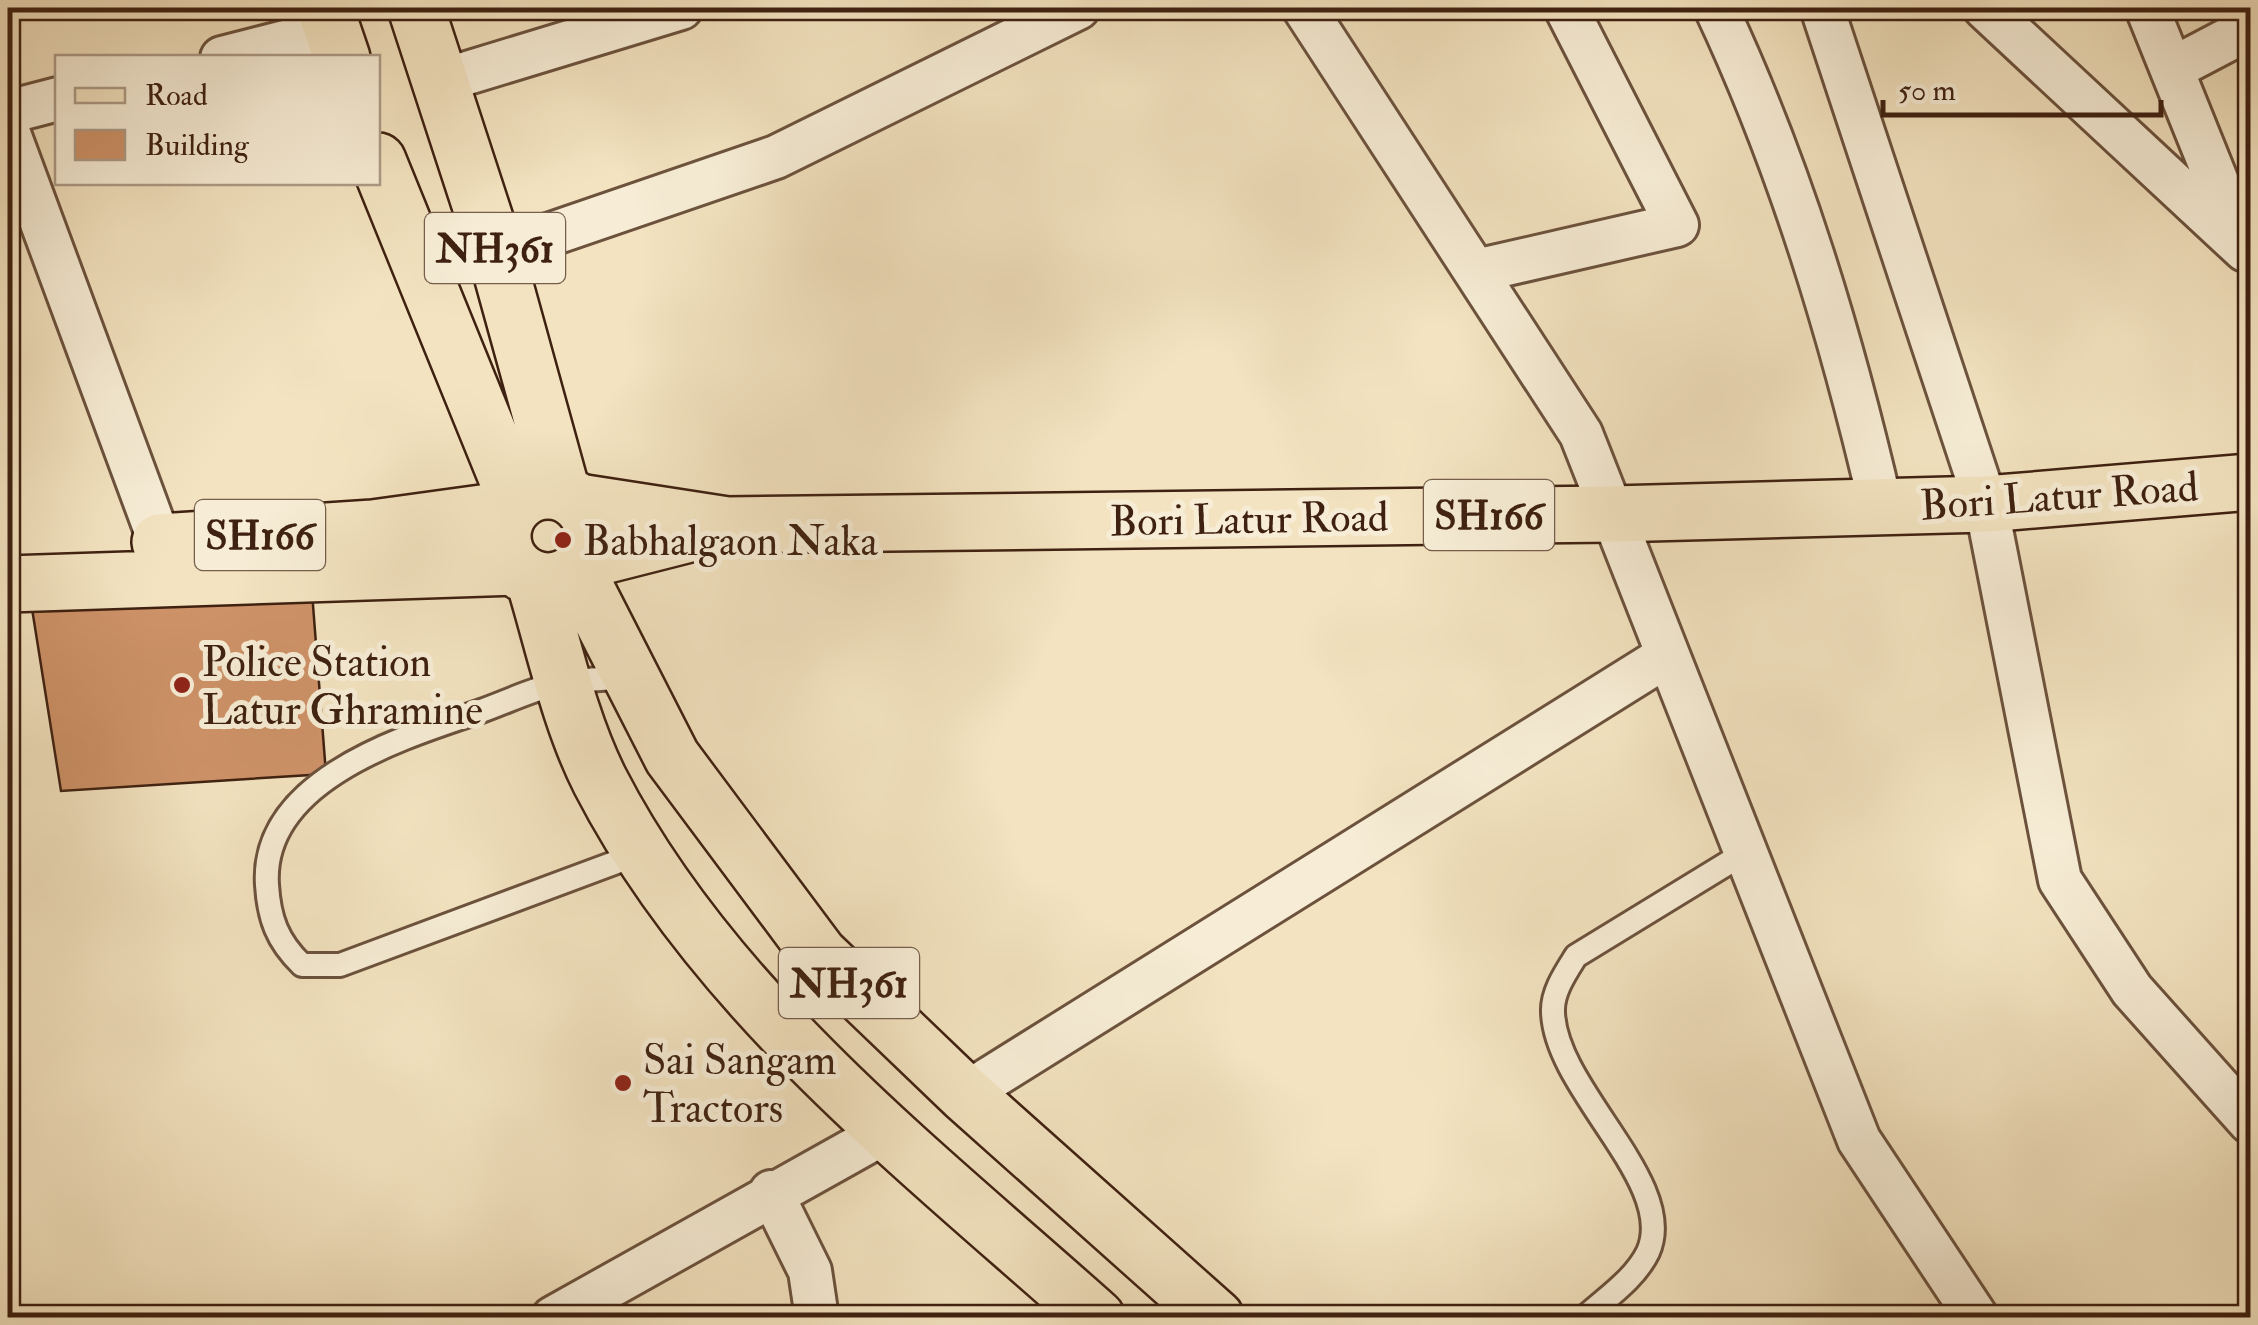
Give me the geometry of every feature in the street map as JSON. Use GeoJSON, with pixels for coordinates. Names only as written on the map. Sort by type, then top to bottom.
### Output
{"type":"FeatureCollection","features":[{"type":"Feature","properties":{"kind":"main road","name":"NH361"},"geometry":{"type":"LineString","coordinates":[[416,8],[496,253],[530,373],[542,502]]}},
{"type":"Feature","properties":{"kind":"main road","name":"NH361"},"geometry":{"type":"LineString","coordinates":[[380,166],[467,389],[542,502],[590,519],[593,540],[553,570]]}},
{"type":"Feature","properties":{"kind":"main road"},"geometry":{"type":"LineString","coordinates":[[467,389],[530,373]]}},
{"type":"Feature","properties":{"kind":"main road","name":"Bori Latur Road"},"geometry":{"type":"LineString","coordinates":[[8,549],[373,528],[542,502],[727,524],[1612,514],[1986,504],[2250,482]]}},
{"type":"Feature","properties":{"kind":"main road","name":"NH361"},"geometry":{"type":"LineString","coordinates":[[542,502],[503,529],[504,549],[553,570],[629,677],[672,757],[819,954],[964,1094],[1216,1318]]}},
{"type":"Feature","properties":{"kind":"main road","name":"Bori Latur Road"},"geometry":{"type":"LineString","coordinates":[[8,584],[553,570],[727,524]]}},
{"type":"Feature","properties":{"kind":"main road","name":"NH361"},"geometry":{"type":"LineString","coordinates":[[553,570],[564,682],[598,778],[641,854],[693,926],[792,1038],[1097,1318]]}},
{"type":"Feature","properties":{"kind":"street"},"geometry":{"type":"LineString","coordinates":[[441,81],[681,8]]}},
{"type":"Feature","properties":{"kind":"street"},"geometry":{"type":"LineString","coordinates":[[496,253],[776,157],[1078,8]]}},
{"type":"Feature","properties":{"kind":"street"},"geometry":{"type":"LineString","coordinates":[[1304,8],[1582,434],[1859,1140],[1970,1315]]}},
{"type":"Feature","properties":{"kind":"street"},"geometry":{"type":"LineString","coordinates":[[1476,271],[1676,225],[1566,8]]}},
{"type":"Feature","properties":{"kind":"street"},"geometry":{"type":"LineString","coordinates":[[1716,8],[1798,201],[1856,399],[1881,507]]}},
{"type":"Feature","properties":{"kind":"street"},"geometry":{"type":"LineString","coordinates":[[1822,8],[1986,504],[2060,880],[2132,990],[2250,1122]]}},
{"type":"Feature","properties":{"kind":"street"},"geometry":{"type":"LineString","coordinates":[[1985,8],[2249,254]]}},
{"type":"Feature","properties":{"kind":"street"},"geometry":{"type":"LineString","coordinates":[[2147,8],[2249,254]]}},
{"type":"Feature","properties":{"kind":"street"},"geometry":{"type":"LineString","coordinates":[[2172,69],[2250,28]]}},
{"type":"Feature","properties":{"kind":"street"},"geometry":{"type":"LineString","coordinates":[[235,55],[333,32]]}},
{"type":"Feature","properties":{"kind":"street"},"geometry":{"type":"LineString","coordinates":[[8,112],[55,100]]}},
{"type":"Feature","properties":{"kind":"street"},"geometry":{"type":"LineString","coordinates":[[8,131],[22,215],[160,542]]}},
{"type":"Feature","properties":{"kind":"street"},"geometry":{"type":"LineString","coordinates":[[964,1094],[1668,655]]}},
{"type":"Feature","properties":{"kind":"street"},"geometry":{"type":"LineString","coordinates":[[552,1318],[771,1192],[890,1130]]}},
{"type":"Feature","properties":{"kind":"street"},"geometry":{"type":"LineString","coordinates":[[771,1192],[810,1271],[816,1318]]}},
{"type":"Feature","properties":{"kind":"lane"},"geometry":{"type":"LineString","coordinates":[[629,677],[564,682],[376,747],[346,765],[298,805],[274,838],[266,870],[269,916],[285,949],[302,965],[340,965],[641,854]]}},
{"type":"Feature","properties":{"kind":"lane"},"geometry":{"type":"LineString","coordinates":[[1584,1318],[1634,1274],[1648,1252],[1654,1230],[1649,1202],[1633,1169],[1574,1081],[1559,1050],[1552,1009],[1560,984],[1576,956],[1746,852]]}},
{"type":"Feature","properties":{"kind":"building","name":"Police Station Latur Ghramine"},"geometry":{"type":"Polygon","coordinates":[[[312,592],[326,774],[61,791],[30,596],[312,592]]]}},
{"type":"Feature","properties":{"kind":"place","name":"Babhalgaon Naka"},"geometry":{"type":"Point","coordinates":[563,540]}},
{"type":"Feature","properties":{"kind":"place","name":"Police Station Latur Ghramine"},"geometry":{"type":"Point","coordinates":[182,685]}},
{"type":"Feature","properties":{"kind":"place","name":"Sai Sangam Tractors"},"geometry":{"type":"Point","coordinates":[623,1083]}}]}
